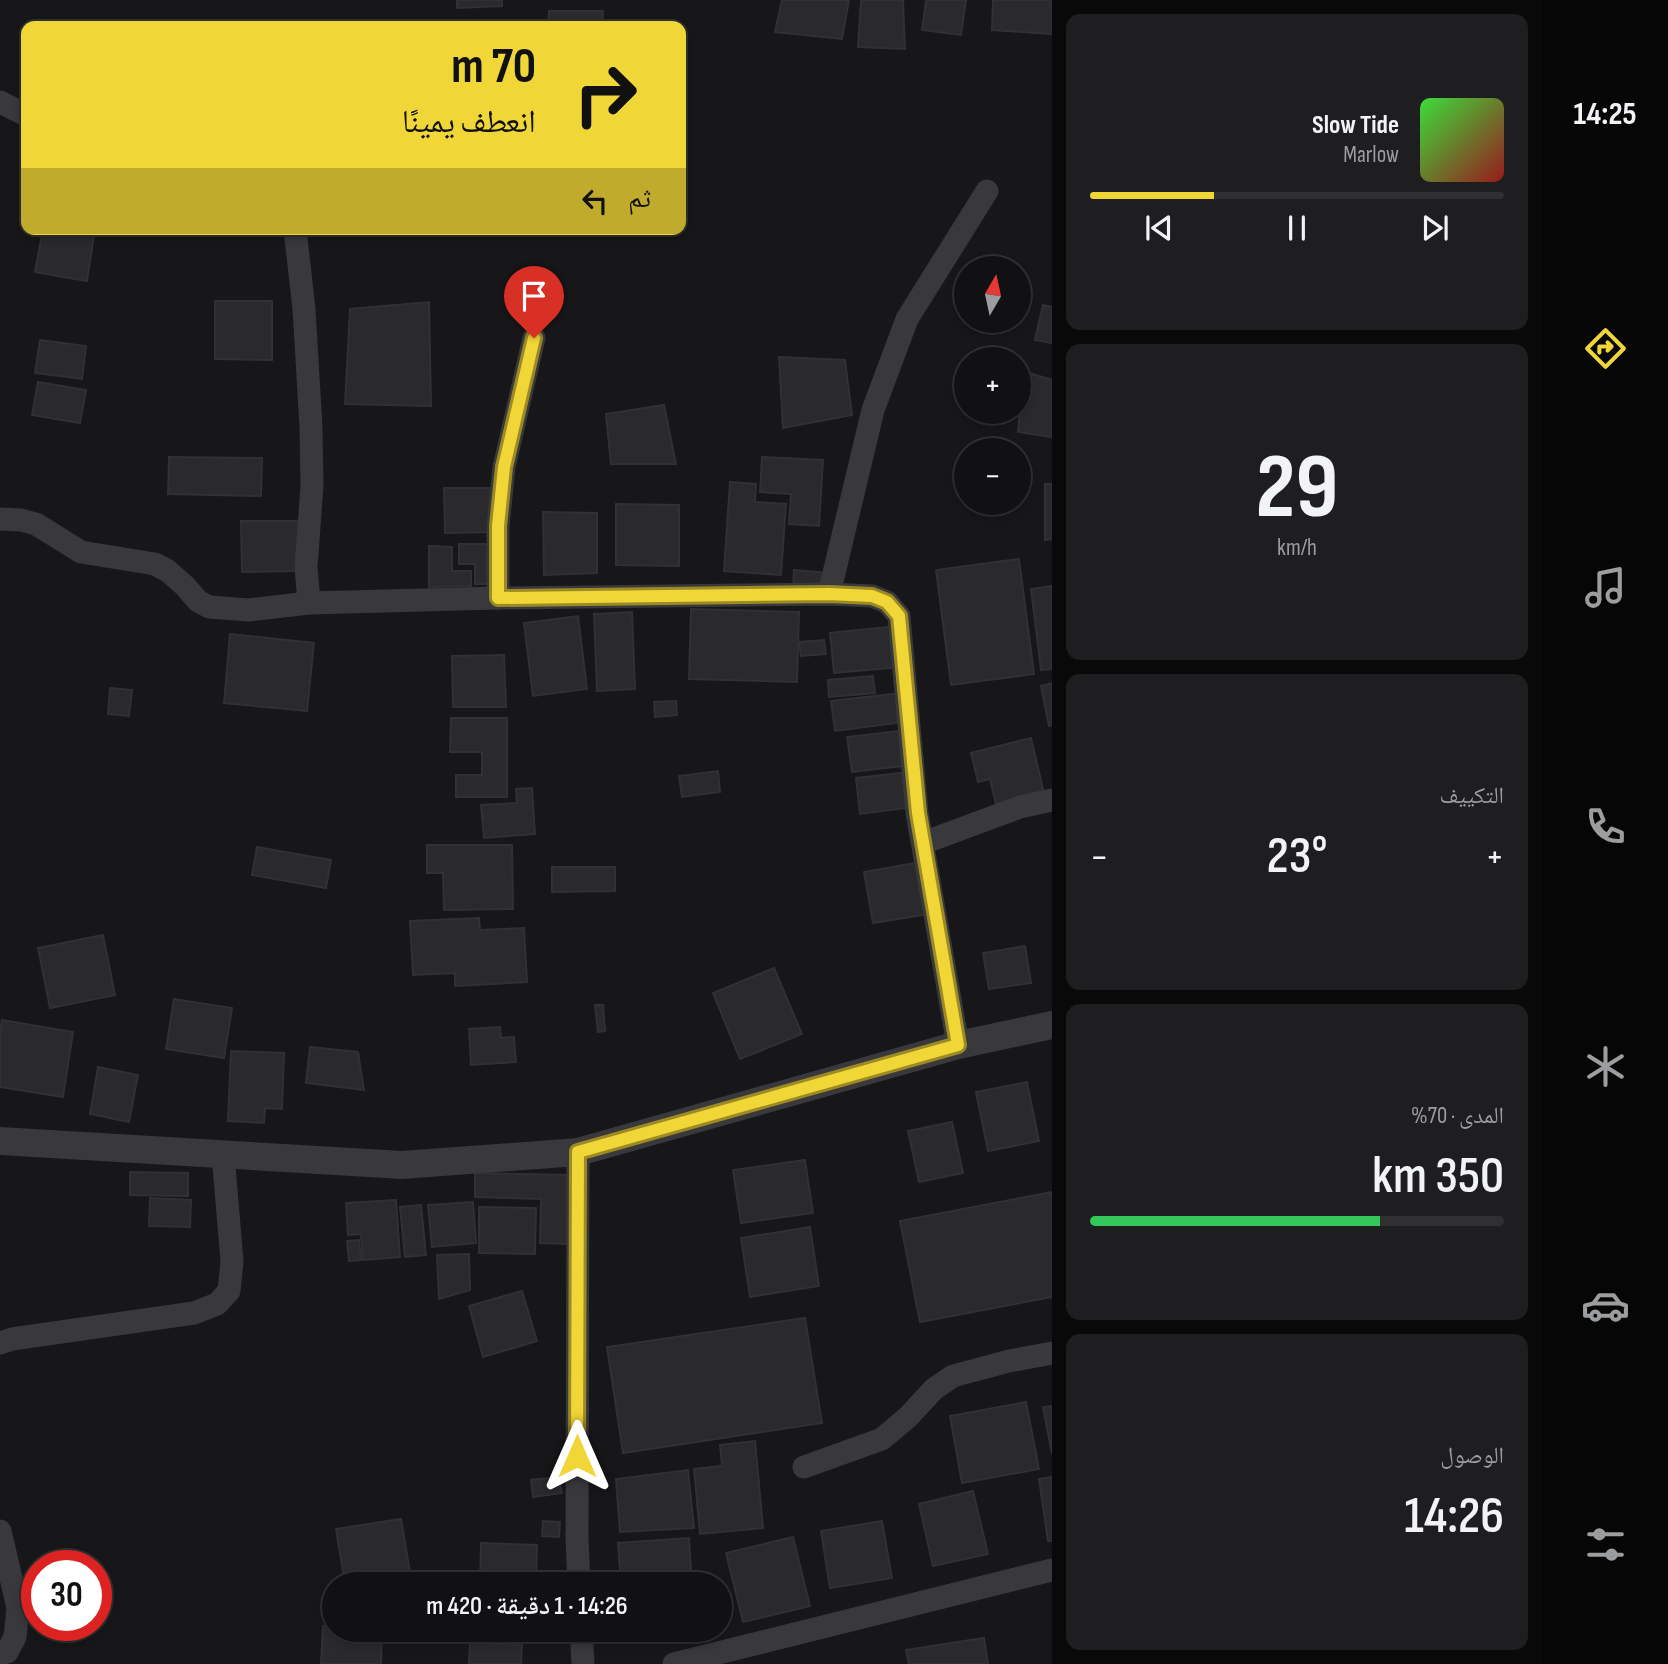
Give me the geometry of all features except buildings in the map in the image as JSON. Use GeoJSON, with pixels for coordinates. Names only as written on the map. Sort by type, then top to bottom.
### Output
{"type":"FeatureCollection","features":[{"type":"Feature","properties":{"kind":"street"},"geometry":{"type":"LineString","coordinates":[[0,102],[21,112]]}},
{"type":"Feature","properties":{"kind":"street"},"geometry":{"type":"LineString","coordinates":[[829,594],[873,410],[907,318],[987,191]]}},
{"type":"Feature","properties":{"kind":"street"},"geometry":{"type":"LineString","coordinates":[[296,235],[304,309],[311,427],[312,486],[306,567],[309,603]]}},
{"type":"Feature","properties":{"kind":"street"},"geometry":{"type":"LineString","coordinates":[[498,598],[498,526],[504,467],[534,338]]}},
{"type":"Feature","properties":{"kind":"street"},"geometry":{"type":"LineString","coordinates":[[0,519],[36,524],[81,552],[162,566],[198,601],[209,607],[249,610],[309,603],[829,594],[872,596],[887,602],[899,616],[918,813],[958,1045]]}},
{"type":"Feature","properties":{"kind":"street"},"geometry":{"type":"LineString","coordinates":[[923,843],[1020,807],[1052,800]]}},
{"type":"Feature","properties":{"kind":"street"},"geometry":{"type":"LineString","coordinates":[[0,1141],[402,1165],[578,1152],[958,1045],[1052,1025]]}},
{"type":"Feature","properties":{"kind":"street"},"geometry":{"type":"LineString","coordinates":[[578,1152],[576,1539],[578,1572]]}},
{"type":"Feature","properties":{"kind":"street"},"geometry":{"type":"LineString","coordinates":[[0,1343],[12,1339],[194,1313],[217,1304],[229,1291],[232,1261],[223,1154]]}},
{"type":"Feature","properties":{"kind":"street"},"geometry":{"type":"LineString","coordinates":[[804,1467],[882,1439],[908,1417],[934,1389],[953,1376],[1052,1353]]}},
{"type":"Feature","properties":{"kind":"street"},"geometry":{"type":"LineString","coordinates":[[0,1531],[18,1608],[15,1637],[7,1652],[0,1654]]}},
{"type":"Feature","properties":{"kind":"street"},"geometry":{"type":"LineString","coordinates":[[674,1664],[1052,1570]]}},
{"type":"Feature","properties":{"kind":"street"},"geometry":{"type":"LineString","coordinates":[[582,1642],[583,1664]]}},
{"type":"Feature","properties":{"kind":"route"},"geometry":{"type":"LineString","coordinates":[[534,338],[504,467],[498,526],[498,598],[829,594],[872,596],[887,602],[899,616],[918,813],[958,1045],[578,1152],[577,1456]]}}]}
